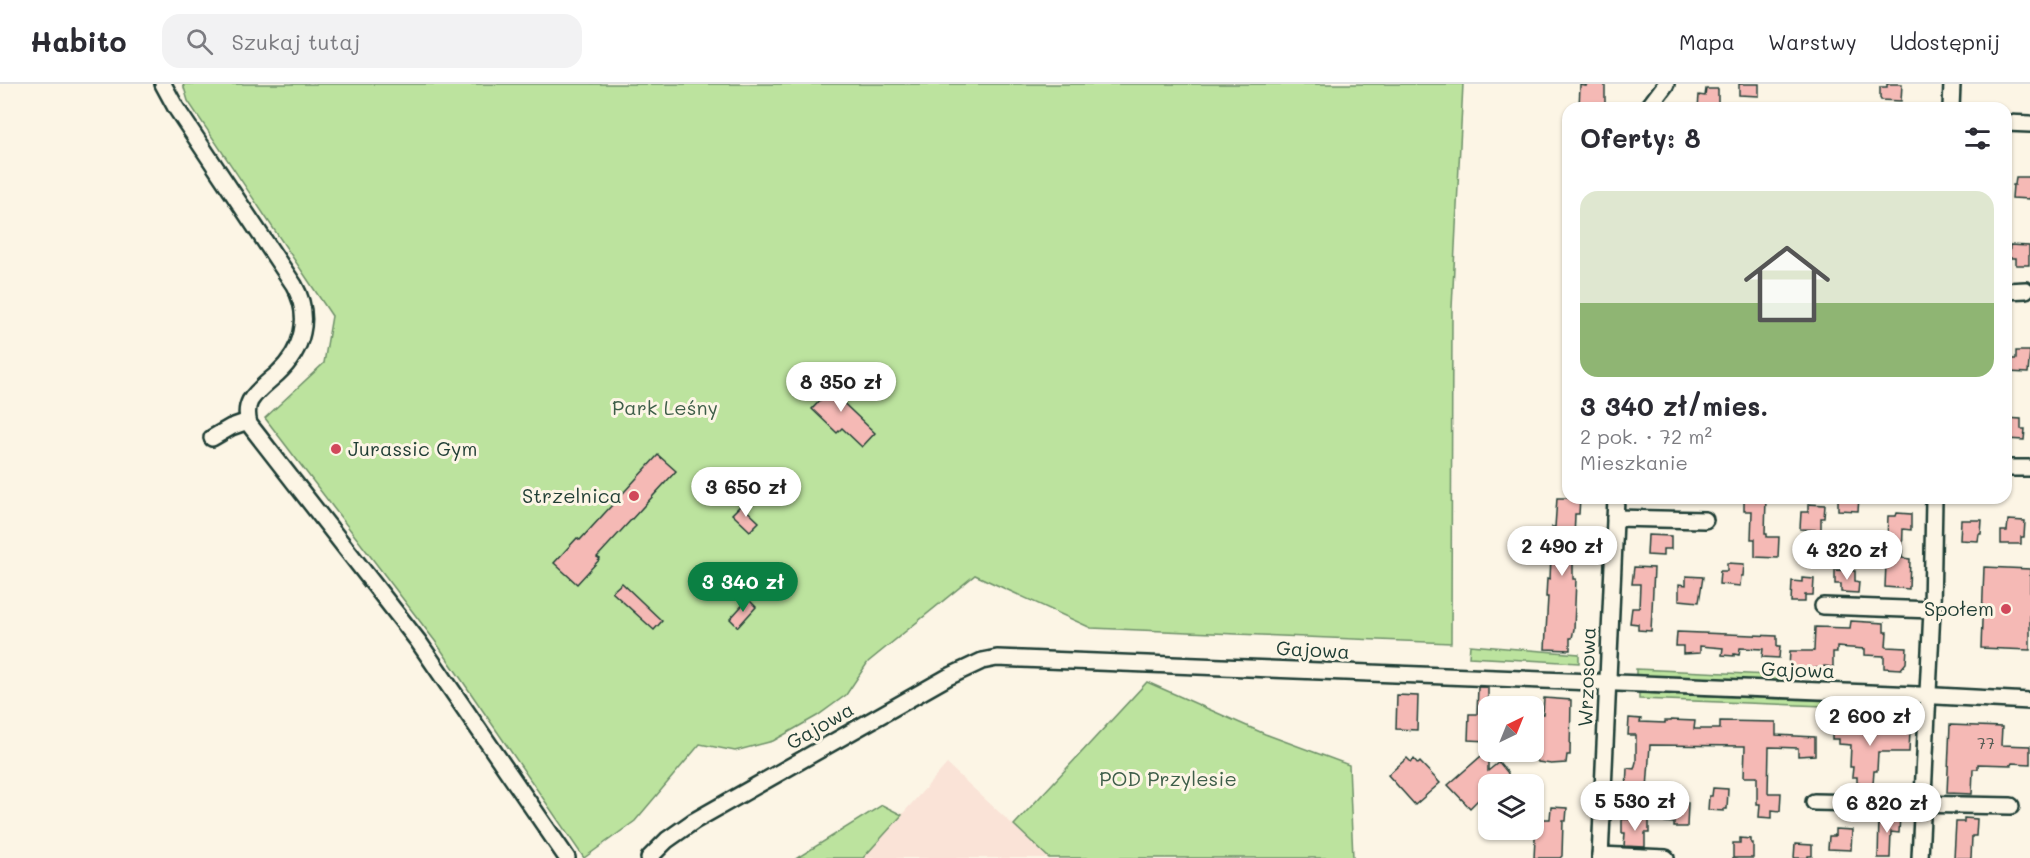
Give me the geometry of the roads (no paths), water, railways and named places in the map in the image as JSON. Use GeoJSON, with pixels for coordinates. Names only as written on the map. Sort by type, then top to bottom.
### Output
{"type":"FeatureCollection","features":[{"type":"Feature","properties":{"kind":"street"},"geometry":{"type":"LineString","coordinates":[[163,84],[176,108],[294,285],[302,304],[304,321],[299,346],[287,364],[252,398],[248,406],[248,421],[418,641],[567,858]]}},
{"type":"Feature","properties":{"kind":"street"},"geometry":{"type":"LineString","coordinates":[[1652,102],[1666,84]]}},
{"type":"Feature","properties":{"kind":"street"},"geometry":{"type":"LineString","coordinates":[[1951,102],[1952,84]]}},
{"type":"Feature","properties":{"kind":"street"},"geometry":{"type":"LineString","coordinates":[[2012,123],[2030,124]]}},
{"type":"Feature","properties":{"kind":"street"},"geometry":{"type":"LineString","coordinates":[[2012,291],[2026,290]]}},
{"type":"Feature","properties":{"kind":"street"},"geometry":{"type":"LineString","coordinates":[[212,438],[231,427],[248,421]]}},
{"type":"Feature","properties":{"kind":"street"},"geometry":{"type":"LineString","coordinates":[[2012,468],[2030,468]]}},
{"type":"Feature","properties":{"kind":"street","name":"Wrzosowa"},"geometry":{"type":"LineString","coordinates":[[1600,856],[1616,504]]}},
{"type":"Feature","properties":{"kind":"street"},"geometry":{"type":"LineString","coordinates":[[1920,858],[1926,696],[1932,610],[1934,504]]}},
{"type":"Feature","properties":{"kind":"street"},"geometry":{"type":"LineString","coordinates":[[1615,518],[1705,520]]}},
{"type":"Feature","properties":{"kind":"street"},"geometry":{"type":"LineString","coordinates":[[1823,606],[1932,610]]}},
{"type":"Feature","properties":{"kind":"street","name":"Gajowa"},"geometry":{"type":"LineString","coordinates":[[649,858],[667,840],[694,821],[964,668],[990,660],[1022,658],[2030,702]]}},
{"type":"Feature","properties":{"kind":"street"},"geometry":{"type":"LineString","coordinates":[[1814,802],[2011,806]]}},
{"type":"Feature","properties":{"kind":"street"},"geometry":{"type":"LineString","coordinates":[[1600,856],[1666,858]]}},
{"type":"Feature","properties":{"kind":"place","name":"Jurassic Gym"},"geometry":{"type":"Point","coordinates":[336,449]}},
{"type":"Feature","properties":{"kind":"place","name":"Strzelnica"},"geometry":{"type":"Point","coordinates":[634,496]}},
{"type":"Feature","properties":{"kind":"place","name":"Społem"},"geometry":{"type":"Point","coordinates":[2006,609]}},
{"type":"Feature","properties":{"kind":"park label","name":"Park Leśny"},"geometry":{"type":"Point","coordinates":[665,408]}},
{"type":"Feature","properties":{"kind":"park label","name":"POD Przylesie"},"geometry":{"type":"Point","coordinates":[1168,779]}}]}
